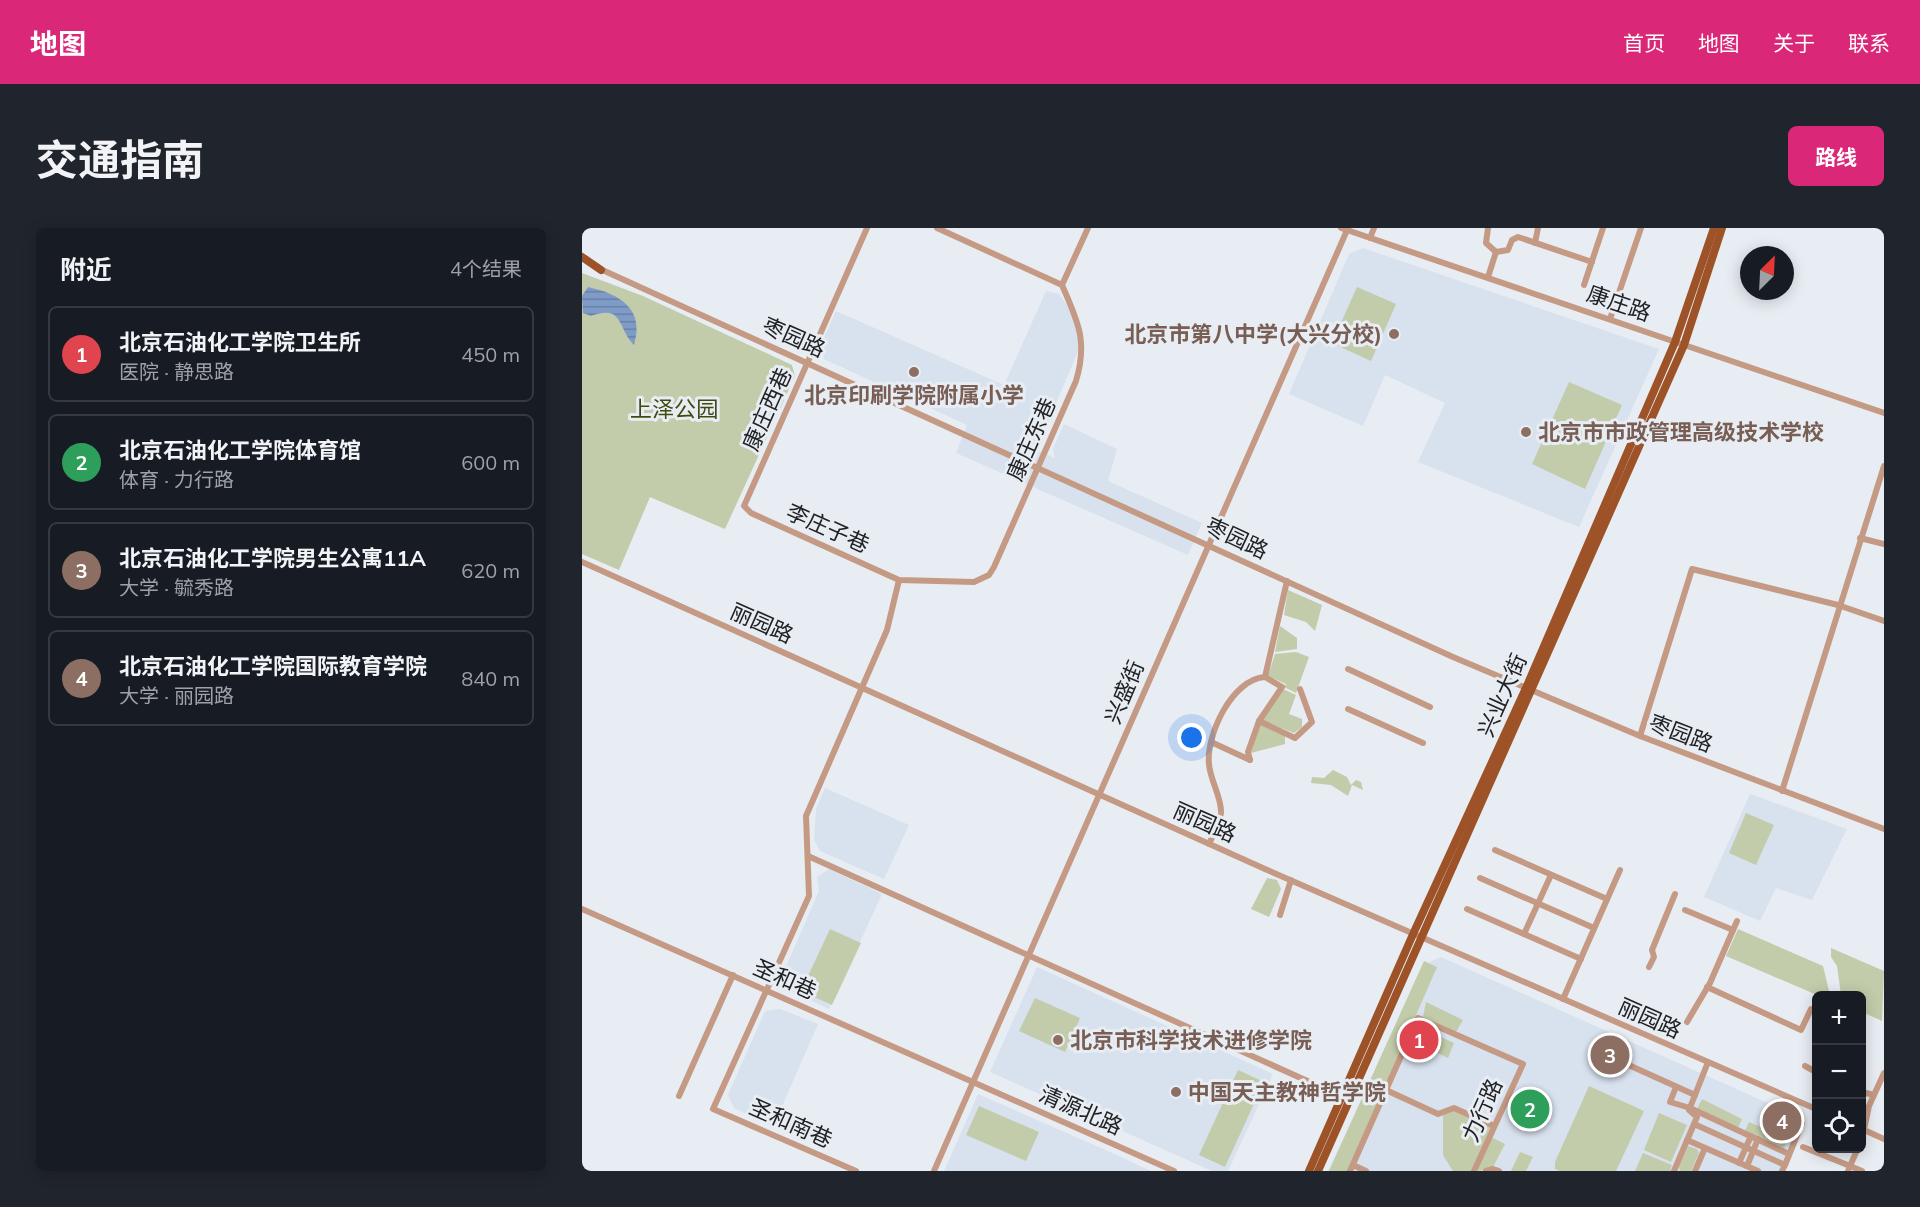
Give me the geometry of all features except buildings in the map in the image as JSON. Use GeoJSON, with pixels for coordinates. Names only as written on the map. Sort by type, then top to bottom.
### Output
{"type":"FeatureCollection","features":[{"type":"Feature","properties":{"kind":"main road","name":"兴业大街"},"geometry":{"type":"LineString","coordinates":[[1529,690],[1675,342],[1714,228]]}},
{"type":"Feature","properties":{"kind":"main road","name":"兴业大街"},"geometry":{"type":"LineString","coordinates":[[1309,1171],[1684,345],[1722,228]]}},
{"type":"Feature","properties":{"kind":"main road"},"geometry":{"type":"LineString","coordinates":[[582,259],[601,270]]}},
{"type":"Feature","properties":{"kind":"main road"},"geometry":{"type":"LineString","coordinates":[[582,266],[601,270]]}},
{"type":"Feature","properties":{"kind":"main road","name":"兴业大街"},"geometry":{"type":"LineString","coordinates":[[1318,1171],[1418,934]]}},
{"type":"Feature","properties":{"kind":"street","name":"康庄西巷"},"geometry":{"type":"LineString","coordinates":[[744,506],[867,228]]}},
{"type":"Feature","properties":{"kind":"street"},"geometry":{"type":"LineString","coordinates":[[937,228],[1062,285],[1088,228]]}},
{"type":"Feature","properties":{"kind":"street"},"geometry":{"type":"LineString","coordinates":[[1370,238],[1374,228]]}},
{"type":"Feature","properties":{"kind":"street"},"geometry":{"type":"LineString","coordinates":[[1488,228],[1486,243],[1496,252]]}},
{"type":"Feature","properties":{"kind":"street"},"geometry":{"type":"LineString","coordinates":[[1534,243],[1539,228]]}},
{"type":"Feature","properties":{"kind":"street"},"geometry":{"type":"LineString","coordinates":[[1584,285],[1603,228]]}},
{"type":"Feature","properties":{"kind":"street"},"geometry":{"type":"LineString","coordinates":[[1611,319],[1641,228]]}},
{"type":"Feature","properties":{"kind":"street","name":"康庄路"},"geometry":{"type":"LineString","coordinates":[[1345,229],[1884,413]]}},
{"type":"Feature","properties":{"kind":"street","name":"兴盛街"},"geometry":{"type":"LineString","coordinates":[[934,1171],[1345,229]]}},
{"type":"Feature","properties":{"kind":"street"},"geometry":{"type":"LineString","coordinates":[[1496,252],[1508,250],[1512,240],[1518,237],[1592,262]]}},
{"type":"Feature","properties":{"kind":"street"},"geometry":{"type":"LineString","coordinates":[[1488,277],[1496,252]]}},
{"type":"Feature","properties":{"kind":"street","name":"枣园路"},"geometry":{"type":"LineString","coordinates":[[601,270],[1039,466],[1529,690],[1640,736],[1884,830]]}},
{"type":"Feature","properties":{"kind":"street","name":"康庄东巷"},"geometry":{"type":"LineString","coordinates":[[899,580],[974,582],[989,575],[1039,466],[1082,360],[1083,340],[1062,285]]}},
{"type":"Feature","properties":{"kind":"street"},"geometry":{"type":"LineString","coordinates":[[1782,791],[1838,605],[1884,466]]}},
{"type":"Feature","properties":{"kind":"street","name":"李庄子巷"},"geometry":{"type":"LineString","coordinates":[[744,506],[751,513],[899,580]]}},
{"type":"Feature","properties":{"kind":"street"},"geometry":{"type":"LineString","coordinates":[[1860,538],[1884,544]]}},
{"type":"Feature","properties":{"kind":"street","name":"丽园路"},"geometry":{"type":"LineString","coordinates":[[582,562],[1209,844],[1812,1107]]}},
{"type":"Feature","properties":{"kind":"street"},"geometry":{"type":"LineString","coordinates":[[1640,736],[1692,569],[1838,605],[1884,621]]}},
{"type":"Feature","properties":{"kind":"street"},"geometry":{"type":"LineString","coordinates":[[767,991],[809,896],[806,816],[887,630],[899,580]]}},
{"type":"Feature","properties":{"kind":"street"},"geometry":{"type":"LineString","coordinates":[[1265,677],[1287,580]]}},
{"type":"Feature","properties":{"kind":"street"},"geometry":{"type":"LineString","coordinates":[[1348,669],[1430,707]]}},
{"type":"Feature","properties":{"kind":"street"},"geometry":{"type":"LineString","coordinates":[[1209,844],[1221,814],[1209,762],[1211,742],[1217,722],[1229,701],[1245,685],[1257,678],[1265,677],[1282,687],[1259,721],[1248,752],[1250,760],[1211,742]]}},
{"type":"Feature","properties":{"kind":"street"},"geometry":{"type":"LineString","coordinates":[[1259,721],[1295,738],[1312,722],[1300,689]]}},
{"type":"Feature","properties":{"kind":"street"},"geometry":{"type":"LineString","coordinates":[[1348,709],[1423,743]]}},
{"type":"Feature","properties":{"kind":"street"},"geometry":{"type":"LineString","coordinates":[[1495,850],[1607,899]]}},
{"type":"Feature","properties":{"kind":"street"},"geometry":{"type":"LineString","coordinates":[[808,856],[1343,1097]]}},
{"type":"Feature","properties":{"kind":"street"},"geometry":{"type":"LineString","coordinates":[[1563,999],[1620,870]]}},
{"type":"Feature","properties":{"kind":"street"},"geometry":{"type":"LineString","coordinates":[[1524,934],[1551,875]]}},
{"type":"Feature","properties":{"kind":"street"},"geometry":{"type":"LineString","coordinates":[[1480,878],[1594,928]]}},
{"type":"Feature","properties":{"kind":"street"},"geometry":{"type":"LineString","coordinates":[[1280,915],[1291,880]]}},
{"type":"Feature","properties":{"kind":"street"},"geometry":{"type":"LineString","coordinates":[[1649,967],[1654,957],[1653,950],[1675,894]]}},
{"type":"Feature","properties":{"kind":"street","name":"圣和巷"},"geometry":{"type":"LineString","coordinates":[[582,909],[973,1082]]}},
{"type":"Feature","properties":{"kind":"street"},"geometry":{"type":"LineString","coordinates":[[1467,909],[1581,958]]}},
{"type":"Feature","properties":{"kind":"street"},"geometry":{"type":"LineString","coordinates":[[1685,910],[1733,930]]}},
{"type":"Feature","properties":{"kind":"street"},"geometry":{"type":"LineString","coordinates":[[1687,1022],[1707,987],[1737,921]]}},
{"type":"Feature","properties":{"kind":"street"},"geometry":{"type":"LineString","coordinates":[[680,1096],[733,975]]}},
{"type":"Feature","properties":{"kind":"street"},"geometry":{"type":"LineString","coordinates":[[1707,987],[1801,1030],[1811,1009]]}},
{"type":"Feature","properties":{"kind":"street","name":"圣和南巷"},"geometry":{"type":"LineString","coordinates":[[767,991],[713,1108],[856,1171]]}},
{"type":"Feature","properties":{"kind":"street","name":"力行路"},"geometry":{"type":"LineString","coordinates":[[1386,1089],[1418,1018],[1522,1064],[1474,1171]]}},
{"type":"Feature","properties":{"kind":"street"},"geometry":{"type":"LineString","coordinates":[[1602,1053],[1695,1095]]}},
{"type":"Feature","properties":{"kind":"street"},"geometry":{"type":"LineString","coordinates":[[1675,1171],[1697,1117],[1689,1110],[1708,1062]]}},
{"type":"Feature","properties":{"kind":"street"},"geometry":{"type":"LineString","coordinates":[[1805,1066],[1812,1070]]}},
{"type":"Feature","properties":{"kind":"street"},"geometry":{"type":"LineString","coordinates":[[1866,1121],[1884,1073]]}},
{"type":"Feature","properties":{"kind":"street","name":"清源北路"},"geometry":{"type":"LineString","coordinates":[[973,1082],[1174,1171]]}},
{"type":"Feature","properties":{"kind":"street"},"geometry":{"type":"LineString","coordinates":[[1676,1087],[1670,1102],[1686,1109],[1690,1108],[1789,1154]]}},
{"type":"Feature","properties":{"kind":"street"},"geometry":{"type":"LineString","coordinates":[[1366,1171],[1351,1168],[1386,1089],[1438,1114],[1454,1108],[1494,1126]]}},
{"type":"Feature","properties":{"kind":"street"},"geometry":{"type":"LineString","coordinates":[[1866,1092],[1884,1095]]}},
{"type":"Feature","properties":{"kind":"street"},"geometry":{"type":"LineString","coordinates":[[1694,1124],[1783,1168],[1802,1123]]}},
{"type":"Feature","properties":{"kind":"street"},"geometry":{"type":"LineString","coordinates":[[1866,1131],[1884,1139]]}},
{"type":"Feature","properties":{"kind":"street"},"geometry":{"type":"LineString","coordinates":[[1747,1166],[1755,1138]]}},
{"type":"Feature","properties":{"kind":"street"},"geometry":{"type":"LineString","coordinates":[[1687,1140],[1758,1171]]}},
{"type":"Feature","properties":{"kind":"street"},"geometry":{"type":"LineString","coordinates":[[1803,1147],[1849,1168],[1862,1171]]}},
{"type":"Feature","properties":{"kind":"street"},"geometry":{"type":"LineString","coordinates":[[1695,1171],[1705,1148]]}},
{"type":"Feature","properties":{"kind":"street"},"geometry":{"type":"LineString","coordinates":[[1739,1163],[1750,1150]]}},
{"type":"Feature","properties":{"kind":"street"},"geometry":{"type":"LineString","coordinates":[[1849,1168],[1856,1153]]}},
{"type":"Feature","properties":{"kind":"street","name":"力行路"},"geometry":{"type":"LineString","coordinates":[[1486,1171],[1493,1169],[1499,1171]]}},
{"type":"Feature","properties":{"kind":"shaded area","name":"北京市市政管理高级技术学校"},"geometry":{"type":"Polygon","coordinates":[[[1363,248],[1659,349],[1579,527],[1418,462],[1445,403],[1385,375],[1363,426],[1289,394],[1349,254],[1363,248]]]}},
{"type":"Feature","properties":{"kind":"shaded area","name":"北京印刷学院附属小学"},"geometry":{"type":"Polygon","coordinates":[[[1046,291],[1059,294],[1079,323],[1083,340],[1036,450],[1055,458],[1053,449],[1064,424],[1117,449],[1108,481],[1202,523],[1188,555],[956,453],[967,425],[824,359],[821,344],[836,311],[1004,385],[1046,291]]]}},
{"type":"Feature","properties":{"kind":"shaded area"},"geometry":{"type":"Polygon","coordinates":[[[825,788],[909,825],[884,879],[820,851],[814,840],[816,809],[825,788]]]}},
{"type":"Feature","properties":{"kind":"shaded area"},"geometry":{"type":"Polygon","coordinates":[[[1750,794],[1847,829],[1812,900],[1776,888],[1760,921],[1704,897],[1750,794]]]}},
{"type":"Feature","properties":{"kind":"shaded area"},"geometry":{"type":"Polygon","coordinates":[[[829,869],[882,894],[829,1009],[784,988],[781,978],[819,891],[817,877],[829,869]]]}},
{"type":"Feature","properties":{"kind":"shaded area"},"geometry":{"type":"Polygon","coordinates":[[[1441,957],[1806,1120],[1784,1171],[1328,1171],[1425,964],[1441,957]]]}},
{"type":"Feature","properties":{"kind":"shaded area","name":"中国天主教神哲学院"},"geometry":{"type":"Polygon","coordinates":[[[1037,967],[1273,1074],[1228,1171],[1212,1171],[990,1072],[1037,967]]]}},
{"type":"Feature","properties":{"kind":"shaded area"},"geometry":{"type":"Polygon","coordinates":[[[780,1009],[818,1024],[773,1127],[734,1108],[728,1095],[765,1011],[780,1009]]]}},
{"type":"Feature","properties":{"kind":"shaded area"},"geometry":{"type":"Polygon","coordinates":[[[978,1094],[1110,1152],[1151,1171],[944,1171],[978,1094]]]}},
{"type":"Feature","properties":{"kind":"green space","name":"上泽公园"},"geometry":{"type":"Polygon","coordinates":[[[582,273],[643,296],[792,365],[795,376],[725,529],[650,497],[619,570],[582,554],[582,273]]]}},
{"type":"Feature","properties":{"kind":"green space"},"geometry":{"type":"Polygon","coordinates":[[[1357,287],[1396,304],[1371,361],[1332,343],[1357,287]]]}},
{"type":"Feature","properties":{"kind":"green space"},"geometry":{"type":"Polygon","coordinates":[[[1569,382],[1622,405],[1585,489],[1532,464],[1569,382]]]}},
{"type":"Feature","properties":{"kind":"green space"},"geometry":{"type":"Polygon","coordinates":[[[1288,590],[1322,605],[1315,631],[1306,622],[1284,615],[1288,590]]]}},
{"type":"Feature","properties":{"kind":"green space"},"geometry":{"type":"Polygon","coordinates":[[[1280,626],[1297,638],[1297,649],[1275,652],[1280,626]]]}},
{"type":"Feature","properties":{"kind":"green space"},"geometry":{"type":"Polygon","coordinates":[[[1296,652],[1309,657],[1296,693],[1284,687],[1286,684],[1268,676],[1275,654],[1296,652]]]}},
{"type":"Feature","properties":{"kind":"green space"},"geometry":{"type":"Polygon","coordinates":[[[1283,689],[1296,695],[1289,714],[1302,719],[1302,727],[1294,733],[1261,720],[1283,689]]]}},
{"type":"Feature","properties":{"kind":"green space"},"geometry":{"type":"Polygon","coordinates":[[[1259,724],[1285,735],[1285,744],[1251,753],[1259,724]]]}},
{"type":"Feature","properties":{"kind":"green space"},"geometry":{"type":"Polygon","coordinates":[[[1333,770],[1347,777],[1351,785],[1356,780],[1361,782],[1363,790],[1352,785],[1348,796],[1331,785],[1311,783],[1312,777],[1324,778],[1333,770]]]}},
{"type":"Feature","properties":{"kind":"green space"},"geometry":{"type":"Polygon","coordinates":[[[1746,813],[1774,825],[1756,865],[1729,853],[1746,813]]]}},
{"type":"Feature","properties":{"kind":"green space"},"geometry":{"type":"Polygon","coordinates":[[[1267,878],[1277,880],[1281,889],[1269,917],[1251,909],[1267,878]]]}},
{"type":"Feature","properties":{"kind":"green space"},"geometry":{"type":"Polygon","coordinates":[[[830,929],[861,943],[832,1005],[801,991],[830,929]]]}},
{"type":"Feature","properties":{"kind":"green space"},"geometry":{"type":"Polygon","coordinates":[[[1738,929],[1823,966],[1829,991],[1812,991],[1812,993],[1726,956],[1738,929]]]}},
{"type":"Feature","properties":{"kind":"green space"},"geometry":{"type":"Polygon","coordinates":[[[1831,948],[1884,971],[1882,1021],[1866,1014],[1866,991],[1840,991],[1837,966],[1831,957],[1831,948]]]}},
{"type":"Feature","properties":{"kind":"green space"},"geometry":{"type":"Polygon","coordinates":[[[1424,961],[1437,967],[1348,1171],[1329,1171],[1424,961]]]}},
{"type":"Feature","properties":{"kind":"green space"},"geometry":{"type":"Polygon","coordinates":[[[1035,998],[1080,1018],[1065,1052],[1019,1031],[1035,998]]]}},
{"type":"Feature","properties":{"kind":"green space"},"geometry":{"type":"Polygon","coordinates":[[[1426,1002],[1463,1020],[1456,1032],[1423,1017],[1426,1002]]]}},
{"type":"Feature","properties":{"kind":"green space"},"geometry":{"type":"Polygon","coordinates":[[[1434,1034],[1454,1043],[1448,1058],[1427,1048],[1434,1034]]]}},
{"type":"Feature","properties":{"kind":"green space"},"geometry":{"type":"Polygon","coordinates":[[[1238,1070],[1264,1082],[1225,1167],[1199,1155],[1238,1070]]]}},
{"type":"Feature","properties":{"kind":"green space"},"geometry":{"type":"Polygon","coordinates":[[[1589,1086],[1644,1111],[1616,1171],[1560,1171],[1555,1169],[1555,1162],[1589,1086]]]}},
{"type":"Feature","properties":{"kind":"green space"},"geometry":{"type":"Polygon","coordinates":[[[1702,1099],[1742,1119],[1737,1130],[1696,1111],[1702,1099]]]}},
{"type":"Feature","properties":{"kind":"green space"},"geometry":{"type":"Polygon","coordinates":[[[979,1106],[1039,1132],[1026,1161],[966,1135],[979,1106]]]}},
{"type":"Feature","properties":{"kind":"green space"},"geometry":{"type":"Polygon","coordinates":[[[1454,1111],[1491,1127],[1471,1171],[1453,1171],[1443,1155],[1443,1115],[1454,1111]]]}},
{"type":"Feature","properties":{"kind":"green space"},"geometry":{"type":"Polygon","coordinates":[[[1659,1113],[1687,1125],[1671,1162],[1644,1150],[1659,1113]]]}},
{"type":"Feature","properties":{"kind":"green space"},"geometry":{"type":"Polygon","coordinates":[[[1749,1122],[1788,1139],[1784,1148],[1745,1131],[1749,1122]]]}},
{"type":"Feature","properties":{"kind":"green space"},"geometry":{"type":"Polygon","coordinates":[[[1491,1137],[1505,1144],[1493,1167],[1479,1171],[1477,1169],[1491,1137]]]}},
{"type":"Feature","properties":{"kind":"green space"},"geometry":{"type":"Polygon","coordinates":[[[1688,1146],[1697,1149],[1699,1153],[1691,1171],[1680,1171],[1679,1167],[1688,1146]]]}},
{"type":"Feature","properties":{"kind":"green space"},"geometry":{"type":"Polygon","coordinates":[[[1520,1152],[1533,1157],[1526,1171],[1511,1171],[1520,1152]]]}},
{"type":"Feature","properties":{"kind":"green space"},"geometry":{"type":"Polygon","coordinates":[[[1643,1153],[1672,1165],[1670,1171],[1635,1171],[1643,1153]]]}},
{"type":"Feature","properties":{"kind":"water"},"geometry":{"type":"Polygon","coordinates":[[[588,287],[610,294],[627,305],[636,322],[634,345],[615,315],[602,313],[591,316],[583,313],[582,296],[588,287]]]}},
{"type":"Feature","properties":{"kind":"place","name":"北京市第八中学(大兴分校)"},"geometry":{"type":"Point","coordinates":[1394,334]}},
{"type":"Feature","properties":{"kind":"place","name":"北京印刷学院附属小学"},"geometry":{"type":"Point","coordinates":[914,372]}},
{"type":"Feature","properties":{"kind":"place","name":"北京市市政管理高级技术学校"},"geometry":{"type":"Point","coordinates":[1526,432]}},
{"type":"Feature","properties":{"kind":"place","name":"北京市科学技术进修学院"},"geometry":{"type":"Point","coordinates":[1058,1040]}},
{"type":"Feature","properties":{"kind":"place","name":"北京石油化工学院卫生所"},"geometry":{"type":"Point","coordinates":[1419,1040]}},
{"type":"Feature","properties":{"kind":"place","name":"北京石油化工学院男生公寓11A"},"geometry":{"type":"Point","coordinates":[1610,1055]}},
{"type":"Feature","properties":{"kind":"place","name":"中国天主教神哲学院"},"geometry":{"type":"Point","coordinates":[1176,1092]}},
{"type":"Feature","properties":{"kind":"place","name":"北京石油化工学院体育馆"},"geometry":{"type":"Point","coordinates":[1530,1109]}},
{"type":"Feature","properties":{"kind":"place","name":"北京石油化工学院国际教育学院"},"geometry":{"type":"Point","coordinates":[1782,1121]}}]}
